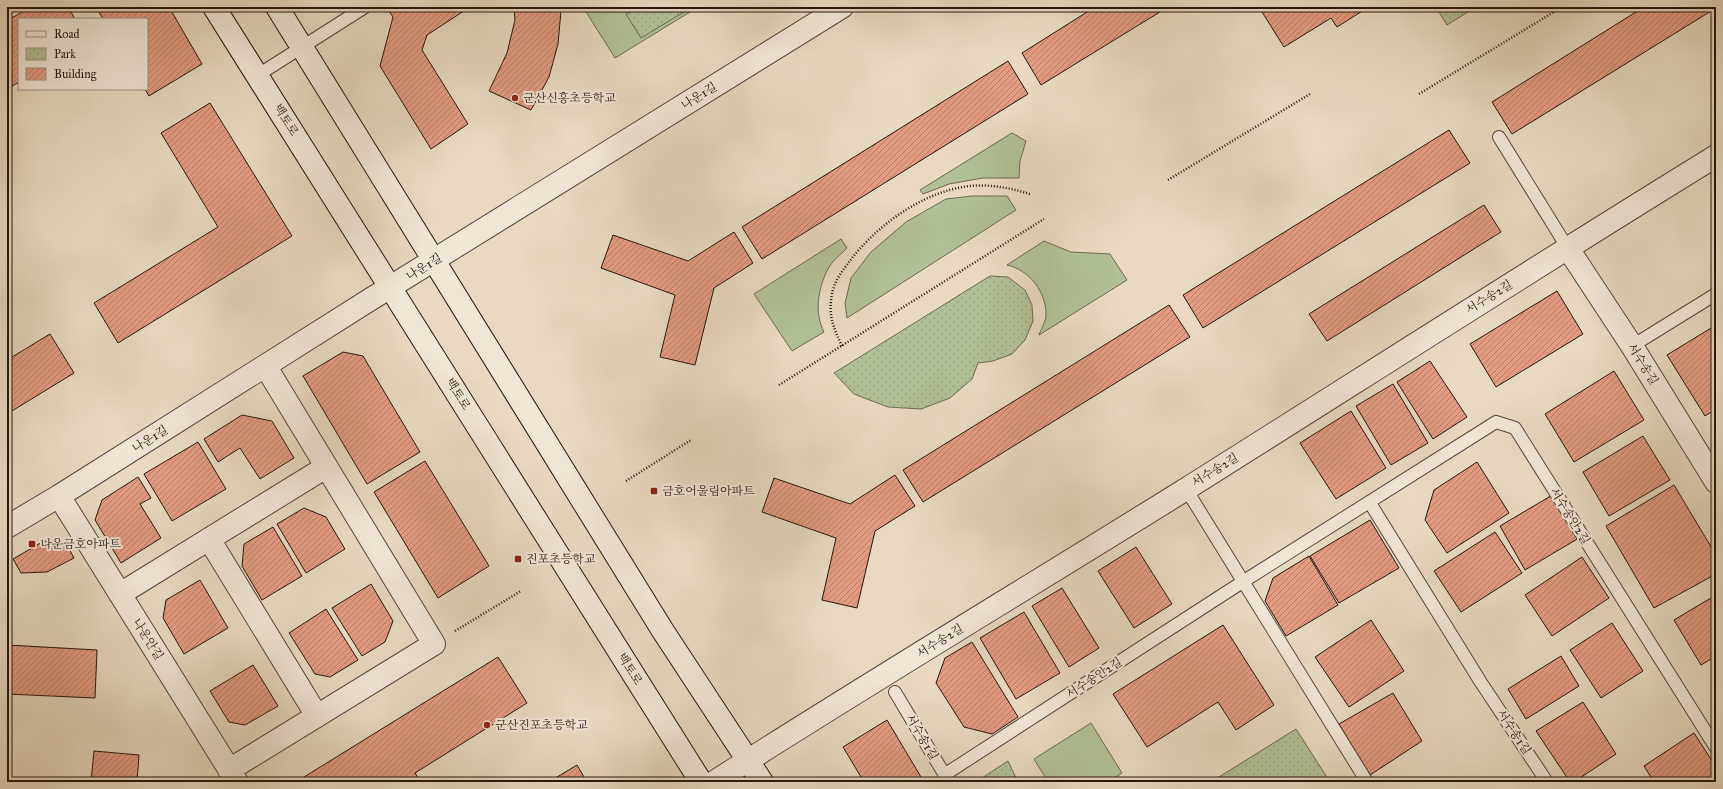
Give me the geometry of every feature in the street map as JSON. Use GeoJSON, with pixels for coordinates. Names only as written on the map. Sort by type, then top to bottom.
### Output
{"type":"FeatureCollection","features":[{"type":"Feature","properties":{"kind":"street","name":"백토로"},"geometry":{"type":"LineString","coordinates":[[214,7],[701,782]]}},
{"type":"Feature","properties":{"kind":"street"},"geometry":{"type":"LineString","coordinates":[[277,7],[663,631],[762,782]]}},
{"type":"Feature","properties":{"kind":"street","name":"나운1길"},"geometry":{"type":"LineString","coordinates":[[7,527],[842,7]]}},
{"type":"Feature","properties":{"kind":"street","name":"서수송2길"},"geometry":{"type":"LineString","coordinates":[[714,782],[1186,489],[1567,247],[1716,156]]}},
{"type":"Feature","properties":{"kind":"street","name":"서수송길"},"geometry":{"type":"LineString","coordinates":[[1567,247],[1632,346],[1716,482]]}},
{"type":"Feature","properties":{"kind":"street"},"geometry":{"type":"LineString","coordinates":[[233,776],[317,716],[434,644],[266,367]]}},
{"type":"Feature","properties":{"kind":"street"},"geometry":{"type":"LineString","coordinates":[[120,594],[326,467]]}},
{"type":"Feature","properties":{"kind":"street","name":"나운안길"},"geometry":{"type":"LineString","coordinates":[[59,496],[233,776]]}},
{"type":"Feature","properties":{"kind":"street"},"geometry":{"type":"LineString","coordinates":[[209,539],[317,716]]}},
{"type":"Feature","properties":{"kind":"lane"},"geometry":{"type":"LineString","coordinates":[[258,75],[364,7]]}},
{"type":"Feature","properties":{"kind":"lane"},"geometry":{"type":"LineString","coordinates":[[1499,137],[1567,247]]}},
{"type":"Feature","properties":{"kind":"lane"},"geometry":{"type":"LineString","coordinates":[[1632,346],[1716,294]]}},
{"type":"Feature","properties":{"kind":"lane","name":"서수송안2길"},"geometry":{"type":"LineString","coordinates":[[947,778],[1244,582],[1496,422],[1515,428],[1716,748]]}},
{"type":"Feature","properties":{"kind":"lane"},"geometry":{"type":"LineString","coordinates":[[1186,489],[1367,782]]}},
{"type":"Feature","properties":{"kind":"lane","name":"서수송1길"},"geometry":{"type":"LineString","coordinates":[[1370,503],[1480,681],[1547,782]]}},
{"type":"Feature","properties":{"kind":"lane","name":"서수송1길"},"geometry":{"type":"LineString","coordinates":[[895,692],[947,778]]}},
{"type":"Feature","properties":{"kind":"path"},"geometry":{"type":"LineString","coordinates":[[1419,94],[1562,7]]}},
{"type":"Feature","properties":{"kind":"path"},"geometry":{"type":"LineString","coordinates":[[1168,180],[1310,94]]}},
{"type":"Feature","properties":{"kind":"path"},"geometry":{"type":"LineString","coordinates":[[842,346],[833,328],[830,311],[832,292],[841,272],[861,246],[894,218],[920,202],[944,192],[970,186],[1010,188],[1030,194]]}},
{"type":"Feature","properties":{"kind":"path"},"geometry":{"type":"LineString","coordinates":[[779,385],[1044,219]]}},
{"type":"Feature","properties":{"kind":"path"},"geometry":{"type":"LineString","coordinates":[[626,481],[691,440]]}},
{"type":"Feature","properties":{"kind":"path"},"geometry":{"type":"LineString","coordinates":[[434,644],[521,591]]}},
{"type":"Feature","properties":{"kind":"green space"},"geometry":{"type":"Polygon","coordinates":[[[583,7],[698,7],[615,58],[583,7]]]}},
{"type":"Feature","properties":{"kind":"green space"},"geometry":{"type":"Polygon","coordinates":[[[638,7],[692,7],[641,38],[626,14],[638,7]]]}},
{"type":"Feature","properties":{"kind":"green space"},"geometry":{"type":"Polygon","coordinates":[[[1436,7],[1476,7],[1447,25],[1436,7]]]}},
{"type":"Feature","properties":{"kind":"green space"},"geometry":{"type":"Polygon","coordinates":[[[1012,133],[1026,141],[1020,161],[1019,178],[983,178],[949,184],[923,194],[920,190],[1012,133]]]}},
{"type":"Feature","properties":{"kind":"green space"},"geometry":{"type":"Polygon","coordinates":[[[972,196],[1007,196],[1016,210],[847,318],[845,303],[851,278],[871,252],[906,222],[946,199],[972,196]]]}},
{"type":"Feature","properties":{"kind":"green space"},"geometry":{"type":"Polygon","coordinates":[[[841,239],[847,248],[834,260],[830,266],[822,284],[818,300],[819,317],[824,332],[792,351],[754,294],[841,239]]]}},
{"type":"Feature","properties":{"kind":"green space"},"geometry":{"type":"Polygon","coordinates":[[[1044,241],[1071,252],[1110,254],[1127,280],[1039,335],[1046,317],[1043,298],[1035,283],[1029,277],[1007,265],[1044,241]]]}},
{"type":"Feature","properties":{"kind":"green space"},"geometry":{"type":"Polygon","coordinates":[[[990,276],[1008,277],[1025,290],[1032,305],[1033,321],[1025,340],[1012,354],[993,361],[978,363],[972,379],[950,398],[921,409],[888,407],[854,394],[834,373],[990,276]]]}},
{"type":"Feature","properties":{"kind":"green space"},"geometry":{"type":"Polygon","coordinates":[[[1091,723],[1122,773],[1108,782],[1048,782],[1034,759],[1091,723]]]}},
{"type":"Feature","properties":{"kind":"green space"},"geometry":{"type":"Polygon","coordinates":[[[1296,729],[1330,782],[1211,782],[1296,729]]]}},
{"type":"Feature","properties":{"kind":"green space"},"geometry":{"type":"Polygon","coordinates":[[[1008,761],[1018,782],[981,782],[982,778],[1008,761]]]}},
{"type":"Feature","properties":{"kind":"building"},"geometry":{"type":"Polygon","coordinates":[[[30,7],[68,7],[74,18],[18,18],[18,83],[7,89],[7,21],[30,7]]]}},
{"type":"Feature","properties":{"kind":"building"},"geometry":{"type":"Polygon","coordinates":[[[96,7],[169,7],[202,64],[149,96],[146,90],[148,90],[148,18],[102,18],[96,7]]]}},
{"type":"Feature","properties":{"kind":"building"},"geometry":{"type":"Polygon","coordinates":[[[386,7],[470,7],[427,35],[422,50],[468,124],[431,149],[380,66],[393,17],[386,7]]]}},
{"type":"Feature","properties":{"kind":"building"},"geometry":{"type":"Polygon","coordinates":[[[514,7],[560,7],[561,11],[558,44],[549,77],[531,110],[489,91],[507,53],[515,20],[514,7]]]}},
{"type":"Feature","properties":{"kind":"building"},"geometry":{"type":"Polygon","coordinates":[[[1095,7],[1168,7],[1041,85],[1022,53],[1095,7]]]}},
{"type":"Feature","properties":{"kind":"building"},"geometry":{"type":"Polygon","coordinates":[[[1271,7],[1362,7],[1364,10],[1337,27],[1331,18],[1284,47],[1262,12],[1271,7]]]}},
{"type":"Feature","properties":{"kind":"building"},"geometry":{"type":"Polygon","coordinates":[[[1644,7],[1716,8],[1512,134],[1492,102],[1644,7]]]}},
{"type":"Feature","properties":{"kind":"building"},"geometry":{"type":"Polygon","coordinates":[[[1008,61],[1028,94],[762,259],[742,227],[1008,61]]]}},
{"type":"Feature","properties":{"kind":"building"},"geometry":{"type":"Polygon","coordinates":[[[210,103],[292,236],[118,343],[94,303],[218,227],[161,133],[210,103]]]}},
{"type":"Feature","properties":{"kind":"building"},"geometry":{"type":"Polygon","coordinates":[[[1449,130],[1470,163],[1203,328],[1183,295],[1449,130]]]}},
{"type":"Feature","properties":{"kind":"building"},"geometry":{"type":"Polygon","coordinates":[[[1484,205],[1501,232],[1327,341],[1309,314],[1484,205]]]}},
{"type":"Feature","properties":{"kind":"building"},"geometry":{"type":"Polygon","coordinates":[[[734,232],[753,263],[714,288],[695,365],[660,357],[675,295],[601,268],[613,235],[688,261],[734,232]]]}},
{"type":"Feature","properties":{"kind":"building"},"geometry":{"type":"Polygon","coordinates":[[[1557,291],[1583,334],[1496,387],[1470,344],[1557,291]]]}},
{"type":"Feature","properties":{"kind":"building"},"geometry":{"type":"Polygon","coordinates":[[[1169,305],[1190,337],[923,502],[903,470],[1169,305]]]}},
{"type":"Feature","properties":{"kind":"building"},"geometry":{"type":"Polygon","coordinates":[[[1716,325],[1716,409],[1705,416],[1667,355],[1716,325]]]}},
{"type":"Feature","properties":{"kind":"building"},"geometry":{"type":"Polygon","coordinates":[[[50,334],[74,373],[7,414],[7,360],[50,334]]]}},
{"type":"Feature","properties":{"kind":"building"},"geometry":{"type":"Polygon","coordinates":[[[343,352],[363,356],[420,452],[367,484],[303,376],[343,352]]]}},
{"type":"Feature","properties":{"kind":"building"},"geometry":{"type":"Polygon","coordinates":[[[1430,361],[1467,417],[1433,439],[1397,382],[1430,361]]]}},
{"type":"Feature","properties":{"kind":"building"},"geometry":{"type":"Polygon","coordinates":[[[1614,371],[1644,420],[1574,462],[1545,414],[1614,371]]]}},
{"type":"Feature","properties":{"kind":"building"},"geometry":{"type":"Polygon","coordinates":[[[1393,384],[1428,443],[1391,465],[1356,406],[1393,384]]]}},
{"type":"Feature","properties":{"kind":"building"},"geometry":{"type":"Polygon","coordinates":[[[1351,411],[1386,468],[1336,499],[1300,443],[1351,411]]]}},
{"type":"Feature","properties":{"kind":"building"},"geometry":{"type":"Polygon","coordinates":[[[242,415],[272,421],[294,458],[260,479],[240,448],[218,462],[204,439],[242,415]]]}},
{"type":"Feature","properties":{"kind":"building"},"geometry":{"type":"Polygon","coordinates":[[[1643,436],[1670,480],[1609,516],[1583,472],[1643,436]]]}},
{"type":"Feature","properties":{"kind":"building"},"geometry":{"type":"Polygon","coordinates":[[[198,442],[226,489],[172,521],[144,474],[198,442]]]}},
{"type":"Feature","properties":{"kind":"building"},"geometry":{"type":"Polygon","coordinates":[[[425,461],[489,566],[438,598],[374,492],[425,461]]]}},
{"type":"Feature","properties":{"kind":"building"},"geometry":{"type":"Polygon","coordinates":[[[1477,462],[1509,513],[1447,553],[1425,520],[1434,490],[1477,462]]]}},
{"type":"Feature","properties":{"kind":"building"},"geometry":{"type":"Polygon","coordinates":[[[895,475],[915,506],[875,531],[857,608],[822,600],[836,538],[762,512],[774,478],[850,504],[895,475]]]}},
{"type":"Feature","properties":{"kind":"building"},"geometry":{"type":"Polygon","coordinates":[[[138,477],[151,498],[140,504],[161,538],[121,563],[95,520],[102,500],[138,477]]]}},
{"type":"Feature","properties":{"kind":"building"},"geometry":{"type":"Polygon","coordinates":[[[1674,485],[1716,555],[1716,574],[1654,608],[1606,526],[1674,485]]]}},
{"type":"Feature","properties":{"kind":"building"},"geometry":{"type":"Polygon","coordinates":[[[1554,494],[1579,538],[1525,570],[1500,526],[1554,494]]]}},
{"type":"Feature","properties":{"kind":"building"},"geometry":{"type":"Polygon","coordinates":[[[304,508],[326,517],[345,549],[306,573],[277,524],[304,508]]]}},
{"type":"Feature","properties":{"kind":"building"},"geometry":{"type":"Polygon","coordinates":[[[1370,520],[1399,568],[1339,603],[1310,556],[1370,520]]]}},
{"type":"Feature","properties":{"kind":"building"},"geometry":{"type":"Polygon","coordinates":[[[273,527],[302,576],[262,600],[242,566],[244,544],[273,527]]]}},
{"type":"Feature","properties":{"kind":"building"},"geometry":{"type":"Polygon","coordinates":[[[1495,532],[1522,573],[1461,612],[1434,571],[1495,532]]]}},
{"type":"Feature","properties":{"kind":"building"},"geometry":{"type":"Polygon","coordinates":[[[44,541],[67,545],[74,558],[47,572],[21,573],[13,559],[44,541]]]}},
{"type":"Feature","properties":{"kind":"building"},"geometry":{"type":"Polygon","coordinates":[[[1136,547],[1172,604],[1134,628],[1098,571],[1136,547]]]}},
{"type":"Feature","properties":{"kind":"building"},"geometry":{"type":"Polygon","coordinates":[[[1309,556],[1338,605],[1286,636],[1265,601],[1273,578],[1309,556]]]}},
{"type":"Feature","properties":{"kind":"building"},"geometry":{"type":"Polygon","coordinates":[[[1582,557],[1609,598],[1552,636],[1525,595],[1582,557]]]}},
{"type":"Feature","properties":{"kind":"building"},"geometry":{"type":"Polygon","coordinates":[[[200,580],[228,628],[184,654],[163,618],[166,600],[200,580]]]}},
{"type":"Feature","properties":{"kind":"building"},"geometry":{"type":"Polygon","coordinates":[[[371,584],[393,621],[385,642],[362,656],[332,608],[371,584]]]}},
{"type":"Feature","properties":{"kind":"building"},"geometry":{"type":"Polygon","coordinates":[[[1062,588],[1099,648],[1069,667],[1032,606],[1062,588]]]}},
{"type":"Feature","properties":{"kind":"building"},"geometry":{"type":"Polygon","coordinates":[[[1716,595],[1716,656],[1701,665],[1674,620],[1716,595]]]}},
{"type":"Feature","properties":{"kind":"building"},"geometry":{"type":"Polygon","coordinates":[[[326,609],[358,660],[330,677],[315,674],[289,633],[326,609]]]}},
{"type":"Feature","properties":{"kind":"building"},"geometry":{"type":"Polygon","coordinates":[[[1024,612],[1060,673],[1016,699],[980,638],[1024,612]]]}},
{"type":"Feature","properties":{"kind":"building"},"geometry":{"type":"Polygon","coordinates":[[[1371,620],[1404,671],[1349,707],[1315,657],[1371,620]]]}},
{"type":"Feature","properties":{"kind":"building"},"geometry":{"type":"Polygon","coordinates":[[[1612,623],[1643,671],[1601,698],[1570,650],[1612,623]]]}},
{"type":"Feature","properties":{"kind":"building"},"geometry":{"type":"Polygon","coordinates":[[[1223,625],[1274,705],[1236,730],[1218,702],[1147,747],[1113,694],[1223,625]]]}},
{"type":"Feature","properties":{"kind":"building"},"geometry":{"type":"Polygon","coordinates":[[[972,642],[1018,717],[992,734],[964,727],[936,683],[945,658],[972,642]]]}},
{"type":"Feature","properties":{"kind":"building"},"geometry":{"type":"Polygon","coordinates":[[[7,645],[97,650],[95,698],[7,694],[7,645]]]}},
{"type":"Feature","properties":{"kind":"building"},"geometry":{"type":"Polygon","coordinates":[[[1561,656],[1579,686],[1526,719],[1508,689],[1561,656]]]}},
{"type":"Feature","properties":{"kind":"building"},"geometry":{"type":"Polygon","coordinates":[[[498,657],[527,703],[415,773],[421,782],[296,782],[498,657]]]}},
{"type":"Feature","properties":{"kind":"building"},"geometry":{"type":"Polygon","coordinates":[[[253,665],[278,706],[245,725],[229,722],[210,691],[253,665]]]}},
{"type":"Feature","properties":{"kind":"building"},"geometry":{"type":"Polygon","coordinates":[[[1393,693],[1422,741],[1370,775],[1339,724],[1393,693]]]}},
{"type":"Feature","properties":{"kind":"building"},"geometry":{"type":"Polygon","coordinates":[[[1583,702],[1616,754],[1574,782],[1570,782],[1536,731],[1583,702]]]}},
{"type":"Feature","properties":{"kind":"building"},"geometry":{"type":"Polygon","coordinates":[[[887,720],[924,782],[864,782],[843,747],[887,720]]]}},
{"type":"Feature","properties":{"kind":"building"},"geometry":{"type":"Polygon","coordinates":[[[1694,733],[1716,767],[1716,776],[1706,782],[1654,782],[1644,766],[1694,733]]]}},
{"type":"Feature","properties":{"kind":"building"},"geometry":{"type":"Polygon","coordinates":[[[94,751],[139,755],[137,782],[91,782],[94,751]]]}},
{"type":"Feature","properties":{"kind":"building"},"geometry":{"type":"Polygon","coordinates":[[[577,765],[587,782],[549,782],[577,765]]]}},
{"type":"Feature","properties":{"kind":"place","name":"군산신흥초등학교"},"geometry":{"type":"Point","coordinates":[515,98]}},
{"type":"Feature","properties":{"kind":"place","name":"금호어울림아파트"},"geometry":{"type":"Point","coordinates":[654,491]}},
{"type":"Feature","properties":{"kind":"place","name":"나운금호아파트"},"geometry":{"type":"Point","coordinates":[32,544]}},
{"type":"Feature","properties":{"kind":"place","name":"진포초등학교"},"geometry":{"type":"Point","coordinates":[518,559]}},
{"type":"Feature","properties":{"kind":"place","name":"군산진포초등학교"},"geometry":{"type":"Point","coordinates":[487,725]}}]}
